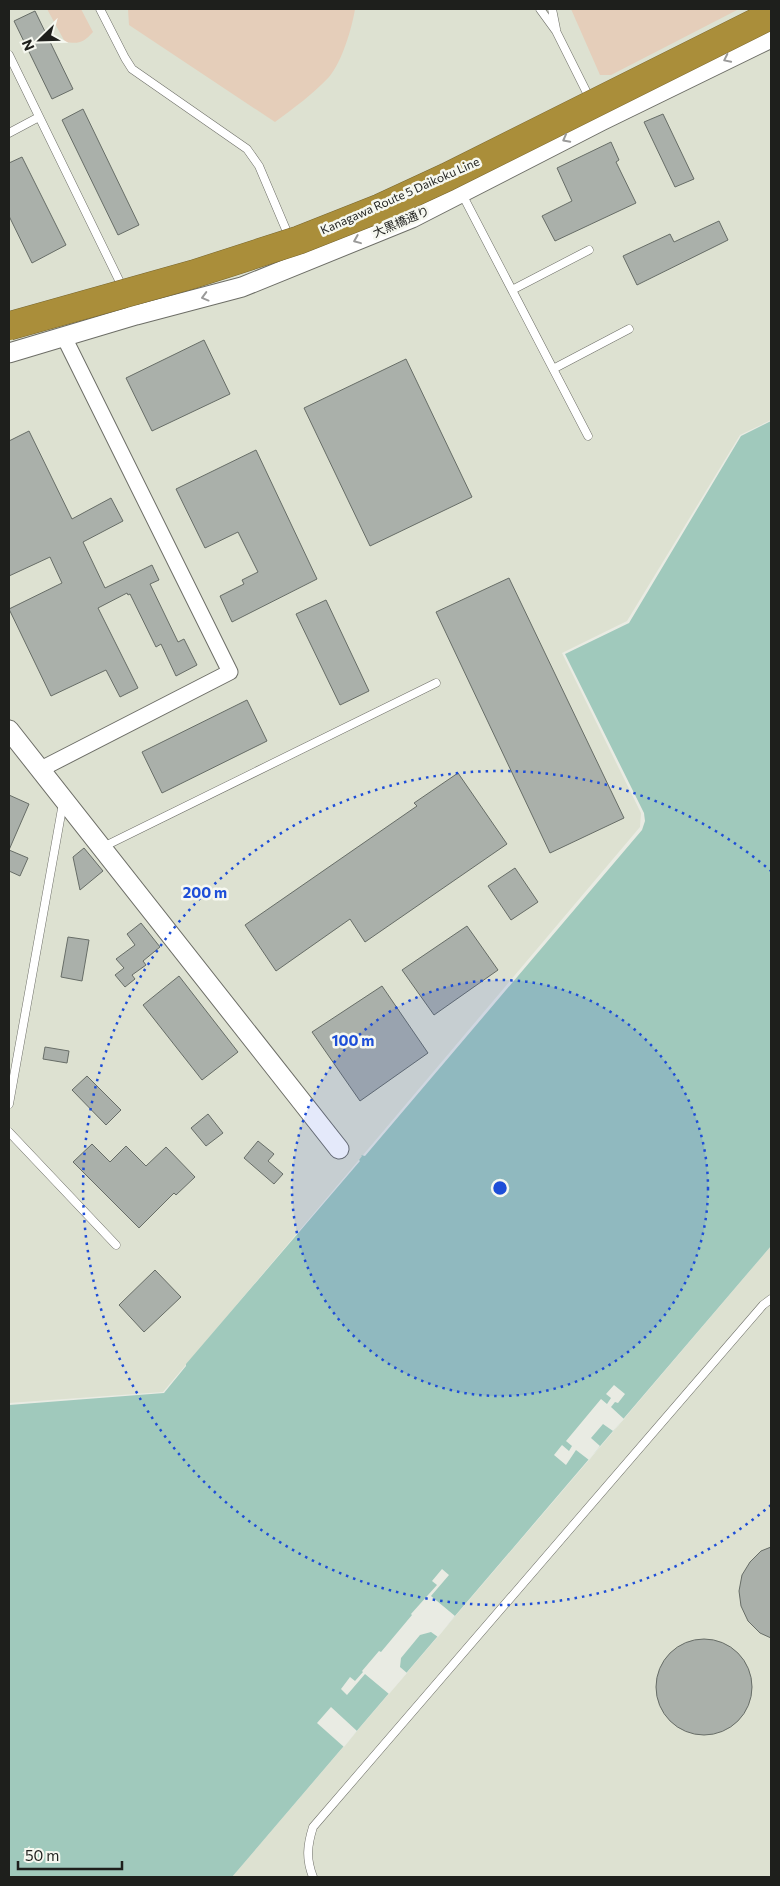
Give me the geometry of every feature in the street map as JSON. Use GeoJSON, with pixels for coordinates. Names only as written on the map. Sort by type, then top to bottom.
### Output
{"type":"FeatureCollection","features":[{"type":"Feature","properties":{"kind":"highway","name":"Kanagawa Route 5 Daikoku Line"},"geometry":{"type":"LineString","coordinates":[[9,319],[190,268],[297,234],[368,206],[444,171],[771,9]]}},
{"type":"Feature","properties":{"kind":"highway","name":"Kanagawa Route 5 Daikoku Line"},"geometry":{"type":"LineString","coordinates":[[9,326],[194,274],[282,246],[380,208],[447,177],[771,16]]}},
{"type":"Feature","properties":{"kind":"street","name":"大黒橋通り"},"geometry":{"type":"LineString","coordinates":[[9,333],[128,297],[297,256],[412,218],[462,194],[598,115],[771,21]]}},
{"type":"Feature","properties":{"kind":"street","name":"大黒橋通り"},"geometry":{"type":"LineString","coordinates":[[9,353],[136,315],[242,287],[297,256],[598,115],[771,38]]}},
{"type":"Feature","properties":{"kind":"street"},"geometry":{"type":"LineString","coordinates":[[40,768],[230,672],[64,337]]}},
{"type":"Feature","properties":{"kind":"street"},"geometry":{"type":"LineString","coordinates":[[9,733],[40,768],[339,1149]]}},
{"type":"Feature","properties":{"kind":"lane"},"geometry":{"type":"LineString","coordinates":[[100,9],[132,69],[247,149],[258,166],[297,256]]}},
{"type":"Feature","properties":{"kind":"lane"},"geometry":{"type":"LineString","coordinates":[[540,9],[556,31],[598,115]]}},
{"type":"Feature","properties":{"kind":"lane"},"geometry":{"type":"LineString","coordinates":[[552,9],[556,31]]}},
{"type":"Feature","properties":{"kind":"lane"},"geometry":{"type":"LineString","coordinates":[[9,54],[136,315]]}},
{"type":"Feature","properties":{"kind":"lane"},"geometry":{"type":"LineString","coordinates":[[9,132],[39,117]]}},
{"type":"Feature","properties":{"kind":"lane"},"geometry":{"type":"LineString","coordinates":[[462,194],[588,436]]}},
{"type":"Feature","properties":{"kind":"lane"},"geometry":{"type":"LineString","coordinates":[[512,290],[589,250]]}},
{"type":"Feature","properties":{"kind":"lane"},"geometry":{"type":"LineString","coordinates":[[553,369],[629,329]]}},
{"type":"Feature","properties":{"kind":"lane"},"geometry":{"type":"LineString","coordinates":[[103,848],[436,683]]}},
{"type":"Feature","properties":{"kind":"lane"},"geometry":{"type":"LineString","coordinates":[[9,1104],[64,799]]}},
{"type":"Feature","properties":{"kind":"lane"},"geometry":{"type":"LineString","coordinates":[[9,1132],[116,1245]]}},
{"type":"Feature","properties":{"kind":"lane"},"geometry":{"type":"LineString","coordinates":[[313,1877],[308,1865],[307,1846],[313,1827],[771,1299]]}},
{"type":"Feature","properties":{"kind":"shaded area"},"geometry":{"type":"Polygon","coordinates":[[[9,9],[771,9],[771,420],[740,435],[627,621],[562,653],[641,813],[640,827],[163,1392],[9,1403],[9,9]]]}},
{"type":"Feature","properties":{"kind":"shaded area"},"geometry":{"type":"Polygon","coordinates":[[[47,9],[81,9],[93,32],[80,42],[65,42],[47,9]]]}},
{"type":"Feature","properties":{"kind":"shaded area"},"geometry":{"type":"Polygon","coordinates":[[[128,9],[355,9],[346,44],[334,71],[310,95],[275,122],[129,25],[128,9]]]}},
{"type":"Feature","properties":{"kind":"shaded area"},"geometry":{"type":"Polygon","coordinates":[[[571,9],[739,9],[611,75],[600,75],[571,9]]]}},
{"type":"Feature","properties":{"kind":"shaded area"},"geometry":{"type":"Polygon","coordinates":[[[771,1246],[771,1877],[232,1877],[589,1460],[771,1246]]]}},
{"type":"Feature","properties":{"kind":"water"},"geometry":{"type":"Polygon","coordinates":[[[771,421],[771,1246],[232,1877],[9,1877],[9,1405],[164,1393],[186,1364],[360,1161],[361,1155],[365,1156],[642,830],[645,821],[644,813],[565,654],[629,623],[741,436],[771,421]]]}},
{"type":"Feature","properties":{"kind":"pier"},"geometry":{"type":"Polygon","coordinates":[[[614,1385],[625,1394],[618,1403],[615,1402],[611,1407],[624,1419],[613,1431],[603,1424],[591,1438],[600,1446],[589,1460],[576,1450],[566,1465],[554,1455],[562,1445],[569,1451],[572,1446],[566,1441],[601,1399],[607,1404],[611,1398],[606,1394],[614,1385]]]}},
{"type":"Feature","properties":{"kind":"pier"},"geometry":{"type":"Polygon","coordinates":[[[442,1569],[449,1575],[431,1596],[455,1616],[438,1637],[431,1632],[420,1635],[401,1658],[400,1667],[407,1673],[389,1694],[365,1674],[347,1695],[341,1689],[350,1677],[355,1681],[379,1651],[381,1652],[437,1585],[432,1581],[442,1569]]]}},
{"type":"Feature","properties":{"kind":"pier"},"geometry":{"type":"Polygon","coordinates":[[[331,1707],[357,1731],[344,1747],[317,1723],[331,1707]]]}},
{"type":"Feature","properties":{"kind":"building"},"geometry":{"type":"Polygon","coordinates":[[[35,11],[73,89],[52,99],[14,21],[35,11]]]}},
{"type":"Feature","properties":{"kind":"building"},"geometry":{"type":"Polygon","coordinates":[[[83,109],[139,225],[118,235],[62,120],[83,109]]]}},
{"type":"Feature","properties":{"kind":"building"},"geometry":{"type":"Polygon","coordinates":[[[663,114],[694,179],[675,187],[644,122],[663,114]]]}},
{"type":"Feature","properties":{"kind":"building"},"geometry":{"type":"Polygon","coordinates":[[[611,142],[619,160],[616,162],[636,203],[555,241],[542,216],[572,201],[557,168],[611,142]]]}},
{"type":"Feature","properties":{"kind":"building"},"geometry":{"type":"Polygon","coordinates":[[[22,157],[66,245],[32,263],[9,216],[9,163],[22,157]]]}},
{"type":"Feature","properties":{"kind":"building"},"geometry":{"type":"Polygon","coordinates":[[[719,221],[728,240],[637,285],[623,256],[670,234],[674,242],[719,221]]]}},
{"type":"Feature","properties":{"kind":"building"},"geometry":{"type":"Polygon","coordinates":[[[204,340],[230,394],[152,431],[126,378],[204,340]]]}},
{"type":"Feature","properties":{"kind":"building"},"geometry":{"type":"Polygon","coordinates":[[[406,359],[472,497],[370,546],[304,408],[406,359]]]}},
{"type":"Feature","properties":{"kind":"building"},"geometry":{"type":"Polygon","coordinates":[[[29,431],[72,519],[111,498],[123,521],[83,542],[105,588],[152,565],[159,580],[150,584],[178,642],[184,639],[197,665],[176,676],[161,644],[156,647],[130,594],[128,595],[127,593],[98,608],[138,688],[120,697],[106,670],[51,696],[9,609],[62,583],[50,557],[9,576],[9,441],[29,431]]]}},
{"type":"Feature","properties":{"kind":"building"},"geometry":{"type":"Polygon","coordinates":[[[256,450],[317,579],[232,622],[220,596],[244,584],[242,580],[258,572],[238,532],[205,548],[176,489],[256,450]]]}},
{"type":"Feature","properties":{"kind":"building"},"geometry":{"type":"Polygon","coordinates":[[[509,578],[624,818],[550,853],[436,612],[509,578]]]}},
{"type":"Feature","properties":{"kind":"building"},"geometry":{"type":"Polygon","coordinates":[[[326,600],[369,691],[340,705],[296,614],[326,600]]]}},
{"type":"Feature","properties":{"kind":"building"},"geometry":{"type":"Polygon","coordinates":[[[247,700],[267,741],[162,793],[142,752],[247,700]]]}},
{"type":"Feature","properties":{"kind":"building"},"geometry":{"type":"Polygon","coordinates":[[[458,773],[507,844],[365,942],[350,919],[276,971],[245,925],[417,806],[414,803],[458,773]]]}},
{"type":"Feature","properties":{"kind":"building"},"geometry":{"type":"Polygon","coordinates":[[[9,795],[29,804],[9,850],[9,795]]]}},
{"type":"Feature","properties":{"kind":"building"},"geometry":{"type":"Polygon","coordinates":[[[84,848],[103,871],[80,890],[73,857],[84,848]]]}},
{"type":"Feature","properties":{"kind":"building"},"geometry":{"type":"Polygon","coordinates":[[[9,850],[28,858],[20,876],[9,871],[9,850]]]}},
{"type":"Feature","properties":{"kind":"building"},"geometry":{"type":"Polygon","coordinates":[[[515,868],[538,902],[511,920],[488,886],[515,868]]]}},
{"type":"Feature","properties":{"kind":"building"},"geometry":{"type":"Polygon","coordinates":[[[141,923],[160,947],[143,961],[146,965],[132,975],[135,979],[125,987],[115,975],[124,968],[116,959],[135,945],[127,934],[141,923]]]}},
{"type":"Feature","properties":{"kind":"building"},"geometry":{"type":"Polygon","coordinates":[[[467,926],[498,970],[434,1015],[402,970],[467,926]]]}},
{"type":"Feature","properties":{"kind":"building"},"geometry":{"type":"Polygon","coordinates":[[[68,937],[89,940],[82,981],[61,977],[68,937]]]}},
{"type":"Feature","properties":{"kind":"building"},"geometry":{"type":"Polygon","coordinates":[[[179,976],[238,1052],[202,1080],[143,1005],[179,976]]]}},
{"type":"Feature","properties":{"kind":"building"},"geometry":{"type":"Polygon","coordinates":[[[382,986],[428,1053],[360,1101],[312,1032],[382,986]]]}},
{"type":"Feature","properties":{"kind":"building"},"geometry":{"type":"Polygon","coordinates":[[[45,1047],[69,1051],[67,1063],[43,1059],[45,1047]]]}},
{"type":"Feature","properties":{"kind":"building"},"geometry":{"type":"Polygon","coordinates":[[[87,1076],[121,1110],[106,1125],[72,1090],[87,1076]]]}},
{"type":"Feature","properties":{"kind":"building"},"geometry":{"type":"Polygon","coordinates":[[[208,1114],[223,1133],[206,1146],[191,1128],[208,1114]]]}},
{"type":"Feature","properties":{"kind":"building"},"geometry":{"type":"Polygon","coordinates":[[[258,1141],[274,1154],[268,1161],[283,1174],[274,1184],[244,1158],[258,1141]]]}},
{"type":"Feature","properties":{"kind":"building"},"geometry":{"type":"Polygon","coordinates":[[[92,1144],[110,1162],[126,1146],[146,1166],[166,1147],[195,1177],[176,1195],[174,1193],[139,1228],[73,1162],[92,1144]]]}},
{"type":"Feature","properties":{"kind":"building"},"geometry":{"type":"Polygon","coordinates":[[[155,1270],[181,1297],[144,1332],[119,1305],[155,1270]]]}},
{"type":"Feature","properties":{"kind":"building"},"geometry":{"type":"Polygon","coordinates":[[[771,1547],[771,1638],[760,1633],[748,1621],[741,1606],[739,1591],[742,1575],[750,1562],[761,1551],[771,1547]]]}},
{"type":"Feature","properties":{"kind":"building"},"geometry":{"type":"Polygon","coordinates":[[[695,1639],[713,1639],[731,1647],[744,1660],[752,1678],[749,1706],[731,1727],[713,1735],[695,1735],[677,1727],[664,1714],[656,1696],[656,1678],[664,1660],[677,1647],[695,1639]]]}}]}
